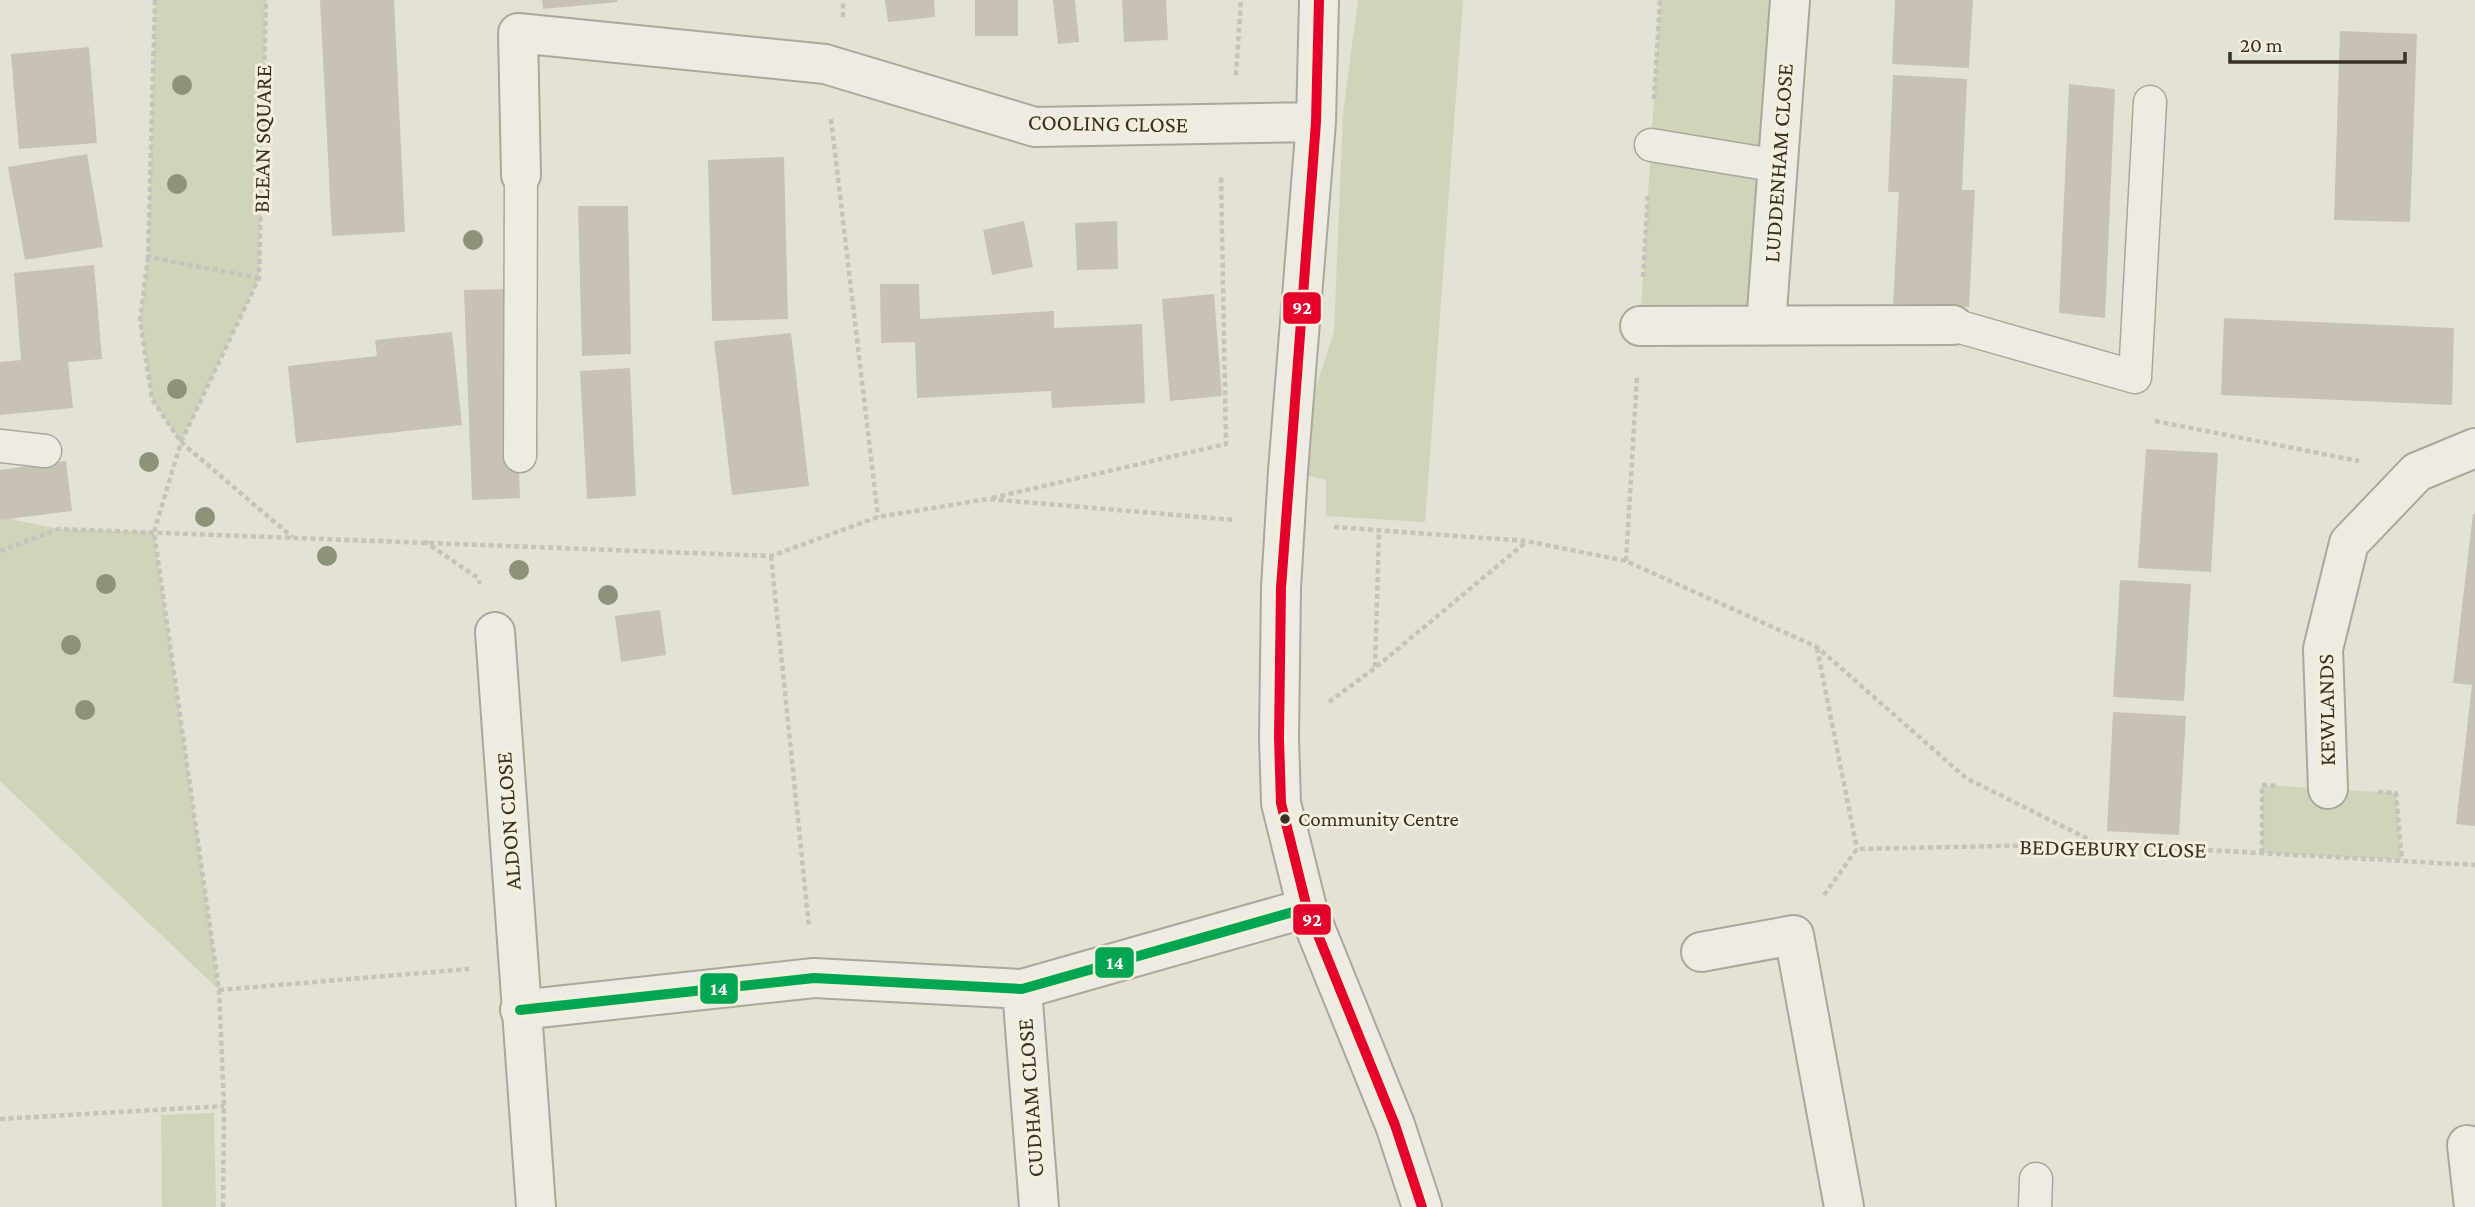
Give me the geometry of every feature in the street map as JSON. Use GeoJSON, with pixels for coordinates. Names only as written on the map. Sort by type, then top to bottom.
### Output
{"type":"FeatureCollection","features":[{"type":"Feature","properties":{"kind":"street"},"geometry":{"type":"LineString","coordinates":[[1319,0],[1316,122],[1288,471],[1282,588],[1279,738],[1281,803],[1307,908],[1395,1125],[1422,1207]]}},
{"type":"Feature","properties":{"kind":"street","name":"LUDDENHAM CLOSE"},"geometry":{"type":"LineString","coordinates":[[1766,325],[1790,0]]}},
{"type":"Feature","properties":{"kind":"street","name":"COOLING CLOSE"},"geometry":{"type":"LineString","coordinates":[[521,175],[518,33],[825,64],[1035,127],[1316,122]]}},
{"type":"Feature","properties":{"kind":"street"},"geometry":{"type":"LineString","coordinates":[[1640,326],[1953,325]]}},
{"type":"Feature","properties":{"kind":"street","name":"KEWLANDS"},"geometry":{"type":"LineString","coordinates":[[2328,789],[2323,649],[2349,543],[2417,472],[2475,448]]}},
{"type":"Feature","properties":{"kind":"street","name":"ALDON CLOSE"},"geometry":{"type":"LineString","coordinates":[[495,632],[536,1207]]}},
{"type":"Feature","properties":{"kind":"street"},"geometry":{"type":"LineString","coordinates":[[520,1010],[814,978],[1022,989],[1307,908]]}},
{"type":"Feature","properties":{"kind":"street"},"geometry":{"type":"LineString","coordinates":[[1701,952],[1794,935],[1844,1207]]}},
{"type":"Feature","properties":{"kind":"street","name":"CUDHAM CLOSE"},"geometry":{"type":"LineString","coordinates":[[1022,989],[1038,1207]]}},
{"type":"Feature","properties":{"kind":"street"},"geometry":{"type":"LineString","coordinates":[[2467,1145],[2474,1207]]}},
{"type":"Feature","properties":{"kind":"lane"},"geometry":{"type":"LineString","coordinates":[[1953,325],[2135,377],[2150,102]]}},
{"type":"Feature","properties":{"kind":"lane"},"geometry":{"type":"LineString","coordinates":[[1651,145],[1779,166]]}},
{"type":"Feature","properties":{"kind":"lane"},"geometry":{"type":"LineString","coordinates":[[520,456],[521,175]]}},
{"type":"Feature","properties":{"kind":"lane"},"geometry":{"type":"LineString","coordinates":[[0,446],[45,451]]}},
{"type":"Feature","properties":{"kind":"path"},"geometry":{"type":"LineString","coordinates":[[155,0],[148,257],[140,320],[152,399],[181,442],[292,538]]}},
{"type":"Feature","properties":{"kind":"path","name":"BLEAN SQUARE"},"geometry":{"type":"LineString","coordinates":[[154,532],[181,442],[259,278],[266,0]]}},
{"type":"Feature","properties":{"kind":"path"},"geometry":{"type":"LineString","coordinates":[[0,551],[59,529],[771,556],[878,517],[988,499],[1226,444],[1226,125],[1241,0]]}},
{"type":"Feature","properties":{"kind":"path"},"geometry":{"type":"LineString","coordinates":[[825,64],[878,517]]}},
{"type":"Feature","properties":{"kind":"path"},"geometry":{"type":"LineString","coordinates":[[148,257],[259,278]]}},
{"type":"Feature","properties":{"kind":"path"},"geometry":{"type":"LineString","coordinates":[[2135,377],[2134,416],[2417,472]]}},
{"type":"Feature","properties":{"kind":"path"},"geometry":{"type":"LineString","coordinates":[[988,499],[1206,518]]}},
{"type":"Feature","properties":{"kind":"path"},"geometry":{"type":"LineString","coordinates":[[154,532],[219,990],[224,1106],[223,1207]]}},
{"type":"Feature","properties":{"kind":"path"},"geometry":{"type":"LineString","coordinates":[[1375,668],[1379,532],[1526,541],[1626,561],[1816,647],[1966,778],[2098,844]]}},
{"type":"Feature","properties":{"kind":"path"},"geometry":{"type":"LineString","coordinates":[[423,541],[478,578],[495,632]]}},
{"type":"Feature","properties":{"kind":"path"},"geometry":{"type":"LineString","coordinates":[[1279,738],[1375,668],[1526,541]]}},
{"type":"Feature","properties":{"kind":"path"},"geometry":{"type":"LineString","coordinates":[[771,556],[814,978]]}},
{"type":"Feature","properties":{"kind":"path"},"geometry":{"type":"LineString","coordinates":[[1794,935],[1857,849],[1816,647]]}},
{"type":"Feature","properties":{"kind":"path","name":"BEDGEBURY CLOSE"},"geometry":{"type":"LineString","coordinates":[[1857,849],[2098,844],[2475,865]]}},
{"type":"Feature","properties":{"kind":"path"},"geometry":{"type":"LineString","coordinates":[[219,990],[518,965]]}},
{"type":"Feature","properties":{"kind":"path"},"geometry":{"type":"LineString","coordinates":[[0,1119],[224,1106]]}},
{"type":"Feature","properties":{"kind":"green space"},"geometry":{"type":"Polygon","coordinates":[[[155,0],[266,0],[259,278],[181,442],[152,399],[140,320],[148,257],[155,0]]]}},
{"type":"Feature","properties":{"kind":"green space"},"geometry":{"type":"Polygon","coordinates":[[[1358,0],[1463,0],[1425,522],[1326,516],[1326,480],[1288,471],[1334,332],[1343,114],[1358,0]]]}},
{"type":"Feature","properties":{"kind":"green space"},"geometry":{"type":"Polygon","coordinates":[[[1660,0],[1790,0],[1766,325],[1640,326],[1660,0]]]}},
{"type":"Feature","properties":{"kind":"green space"},"geometry":{"type":"Polygon","coordinates":[[[0,517],[59,529],[154,532],[219,990],[0,781],[0,517]]]}},
{"type":"Feature","properties":{"kind":"green space"},"geometry":{"type":"Polygon","coordinates":[[[2262,785],[2396,793],[2402,860],[2262,853],[2262,785]]]}},
{"type":"Feature","properties":{"kind":"green space"},"geometry":{"type":"Polygon","coordinates":[[[214,1113],[216,1207],[162,1207],[161,1115],[214,1113]]]}},
{"type":"Feature","properties":{"kind":"building"},"geometry":{"type":"Polygon","coordinates":[[[320,0],[394,0],[405,232],[332,236],[320,0]]]}},
{"type":"Feature","properties":{"kind":"building"},"geometry":{"type":"Polygon","coordinates":[[[542,0],[617,0],[618,2],[543,9],[542,0]]]}},
{"type":"Feature","properties":{"kind":"building"},"geometry":{"type":"Polygon","coordinates":[[[885,0],[934,0],[935,17],[888,22],[885,0]]]}},
{"type":"Feature","properties":{"kind":"building"},"geometry":{"type":"Polygon","coordinates":[[[975,0],[1018,0],[1018,36],[975,36],[975,0]]]}},
{"type":"Feature","properties":{"kind":"building"},"geometry":{"type":"Polygon","coordinates":[[[1053,0],[1075,0],[1079,42],[1058,44],[1053,0]]]}},
{"type":"Feature","properties":{"kind":"building"},"geometry":{"type":"Polygon","coordinates":[[[1122,0],[1166,0],[1168,40],[1124,42],[1122,0]]]}},
{"type":"Feature","properties":{"kind":"building"},"geometry":{"type":"Polygon","coordinates":[[[1895,0],[1973,0],[1969,68],[1892,64],[1895,0]]]}},
{"type":"Feature","properties":{"kind":"building"},"geometry":{"type":"Polygon","coordinates":[[[2340,31],[2417,34],[2410,222],[2334,220],[2340,31]]]}},
{"type":"Feature","properties":{"kind":"building"},"geometry":{"type":"Polygon","coordinates":[[[89,47],[97,143],[19,149],[11,54],[89,47]]]}},
{"type":"Feature","properties":{"kind":"building"},"geometry":{"type":"Polygon","coordinates":[[[1893,75],[1967,79],[1962,190],[1975,190],[1969,307],[1893,304],[1899,192],[1888,192],[1893,75]]]}},
{"type":"Feature","properties":{"kind":"building"},"geometry":{"type":"Polygon","coordinates":[[[2069,84],[2115,89],[2105,318],[2059,313],[2069,84]]]}},
{"type":"Feature","properties":{"kind":"building"},"geometry":{"type":"Polygon","coordinates":[[[87,154],[103,247],[25,260],[8,167],[87,154]]]}},
{"type":"Feature","properties":{"kind":"building"},"geometry":{"type":"Polygon","coordinates":[[[784,157],[788,319],[712,321],[708,160],[784,157]]]}},
{"type":"Feature","properties":{"kind":"building"},"geometry":{"type":"Polygon","coordinates":[[[578,206],[628,206],[631,354],[582,356],[578,206]]]}},
{"type":"Feature","properties":{"kind":"building"},"geometry":{"type":"Polygon","coordinates":[[[1024,221],[1033,267],[992,275],[983,230],[1024,221]]]}},
{"type":"Feature","properties":{"kind":"building"},"geometry":{"type":"Polygon","coordinates":[[[1117,221],[1118,269],[1077,270],[1075,223],[1117,221]]]}},
{"type":"Feature","properties":{"kind":"building"},"geometry":{"type":"Polygon","coordinates":[[[94,265],[102,359],[68,362],[73,408],[0,415],[0,362],[21,360],[14,273],[94,265]]]}},
{"type":"Feature","properties":{"kind":"building"},"geometry":{"type":"Polygon","coordinates":[[[880,284],[919,284],[920,319],[1054,311],[1054,328],[1142,324],[1145,403],[1052,408],[1051,391],[917,398],[915,342],[881,343],[880,284]]]}},
{"type":"Feature","properties":{"kind":"building"},"geometry":{"type":"Polygon","coordinates":[[[513,289],[520,498],[472,500],[464,290],[513,289]]]}},
{"type":"Feature","properties":{"kind":"building"},"geometry":{"type":"Polygon","coordinates":[[[1214,294],[1222,396],[1170,401],[1162,299],[1214,294]]]}},
{"type":"Feature","properties":{"kind":"building"},"geometry":{"type":"Polygon","coordinates":[[[2224,318],[2454,328],[2452,405],[2221,395],[2224,318]]]}},
{"type":"Feature","properties":{"kind":"building"},"geometry":{"type":"Polygon","coordinates":[[[452,332],[462,425],[296,443],[288,366],[377,356],[375,340],[452,332]]]}},
{"type":"Feature","properties":{"kind":"building"},"geometry":{"type":"Polygon","coordinates":[[[791,333],[809,486],[732,495],[714,341],[791,333]]]}},
{"type":"Feature","properties":{"kind":"building"},"geometry":{"type":"Polygon","coordinates":[[[630,368],[636,496],[587,499],[580,371],[630,368]]]}},
{"type":"Feature","properties":{"kind":"building"},"geometry":{"type":"Polygon","coordinates":[[[2146,449],[2218,453],[2211,572],[2138,568],[2146,449]]]}},
{"type":"Feature","properties":{"kind":"building"},"geometry":{"type":"Polygon","coordinates":[[[66,461],[72,511],[0,520],[0,470],[66,461]]]}},
{"type":"Feature","properties":{"kind":"building"},"geometry":{"type":"Polygon","coordinates":[[[2473,514],[2475,826],[2456,824],[2472,685],[2453,683],[2473,514]]]}},
{"type":"Feature","properties":{"kind":"building"},"geometry":{"type":"Polygon","coordinates":[[[2120,580],[2191,584],[2184,701],[2113,697],[2120,580]]]}},
{"type":"Feature","properties":{"kind":"building"},"geometry":{"type":"Polygon","coordinates":[[[660,610],[666,655],[621,662],[615,616],[660,610]]]}},
{"type":"Feature","properties":{"kind":"building"},"geometry":{"type":"Polygon","coordinates":[[[2113,712],[2186,716],[2179,835],[2107,831],[2113,712]]]}},
{"type":"Feature","properties":{"kind":"transit line","name":"92"},"geometry":{"type":"LineString","coordinates":[[1319,0],[1316,122],[1281,588],[1281,803],[1307,908],[1395,1125],[1422,1207]]}},
{"type":"Feature","properties":{"kind":"transit line","name":"14"},"geometry":{"type":"LineString","coordinates":[[520,1010],[814,978],[1022,989],[1307,908]]}},
{"type":"Feature","properties":{"kind":"place","name":"Community Centre"},"geometry":{"type":"Point","coordinates":[1285,819]}}]}
